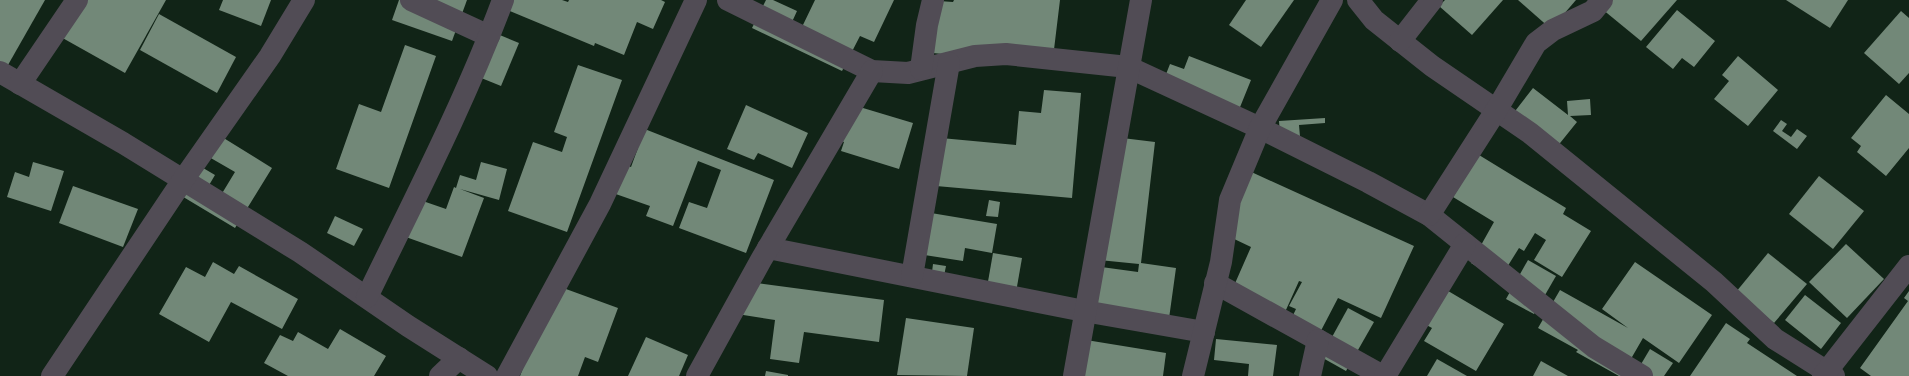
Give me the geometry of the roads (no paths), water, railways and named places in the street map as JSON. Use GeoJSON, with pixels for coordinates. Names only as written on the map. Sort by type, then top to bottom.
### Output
{"type":"FeatureCollection","features":[{"type":"Feature","properties":{"kind":"street"},"geometry":{"type":"LineString","coordinates":[[20,84],[77,0]]}},
{"type":"Feature","properties":{"kind":"street"},"geometry":{"type":"LineString","coordinates":[[52,376],[183,180],[270,56],[304,0]]}},
{"type":"Feature","properties":{"kind":"street"},"geometry":{"type":"LineString","coordinates":[[411,0],[489,36]]}},
{"type":"Feature","properties":{"kind":"street"},"geometry":{"type":"LineString","coordinates":[[366,297],[421,187],[489,36],[503,0]]}},
{"type":"Feature","properties":{"kind":"street"},"geometry":{"type":"LineString","coordinates":[[507,376],[600,204],[696,0]]}},
{"type":"Feature","properties":{"kind":"street"},"geometry":{"type":"LineString","coordinates":[[728,0],[872,71],[908,73],[975,56],[1006,54],[1128,67],[1260,128],[1368,182],[1429,216],[1594,347],[1642,376]]}},
{"type":"Feature","properties":{"kind":"street"},"geometry":{"type":"LineString","coordinates":[[921,70],[927,25],[933,0]]}},
{"type":"Feature","properties":{"kind":"street"},"geometry":{"type":"LineString","coordinates":[[1074,376],[1084,311],[1141,0]]}},
{"type":"Feature","properties":{"kind":"street"},"geometry":{"type":"LineString","coordinates":[[1194,376],[1215,283],[1230,200],[1260,128],[1332,0]]}},
{"type":"Feature","properties":{"kind":"street"},"geometry":{"type":"LineString","coordinates":[[1358,0],[1374,20],[1432,66],[1530,133],[1714,282],[1774,339],[1828,374],[1909,266]]}},
{"type":"Feature","properties":{"kind":"street"},"geometry":{"type":"LineString","coordinates":[[1400,40],[1432,0]]}},
{"type":"Feature","properties":{"kind":"street"},"geometry":{"type":"LineString","coordinates":[[1429,216],[1497,109],[1536,42],[1553,30],[1593,12],[1602,0]]}},
{"type":"Feature","properties":{"kind":"street"},"geometry":{"type":"LineString","coordinates":[[912,276],[949,63]]}},
{"type":"Feature","properties":{"kind":"street"},"geometry":{"type":"LineString","coordinates":[[697,376],[768,248],[872,71]]}},
{"type":"Feature","properties":{"kind":"street"},"geometry":{"type":"LineString","coordinates":[[0,72],[123,143],[300,252],[487,376]]}},
{"type":"Feature","properties":{"kind":"street"},"geometry":{"type":"LineString","coordinates":[[1215,283],[1384,376],[1465,244]]}},
{"type":"Feature","properties":{"kind":"street"},"geometry":{"type":"LineString","coordinates":[[768,248],[1084,311],[1204,332]]}},
{"type":"Feature","properties":{"kind":"street"},"geometry":{"type":"LineString","coordinates":[[1310,376],[1318,340]]}},
{"type":"Feature","properties":{"kind":"street"},"geometry":{"type":"LineString","coordinates":[[440,376],[459,358]]}}]}
